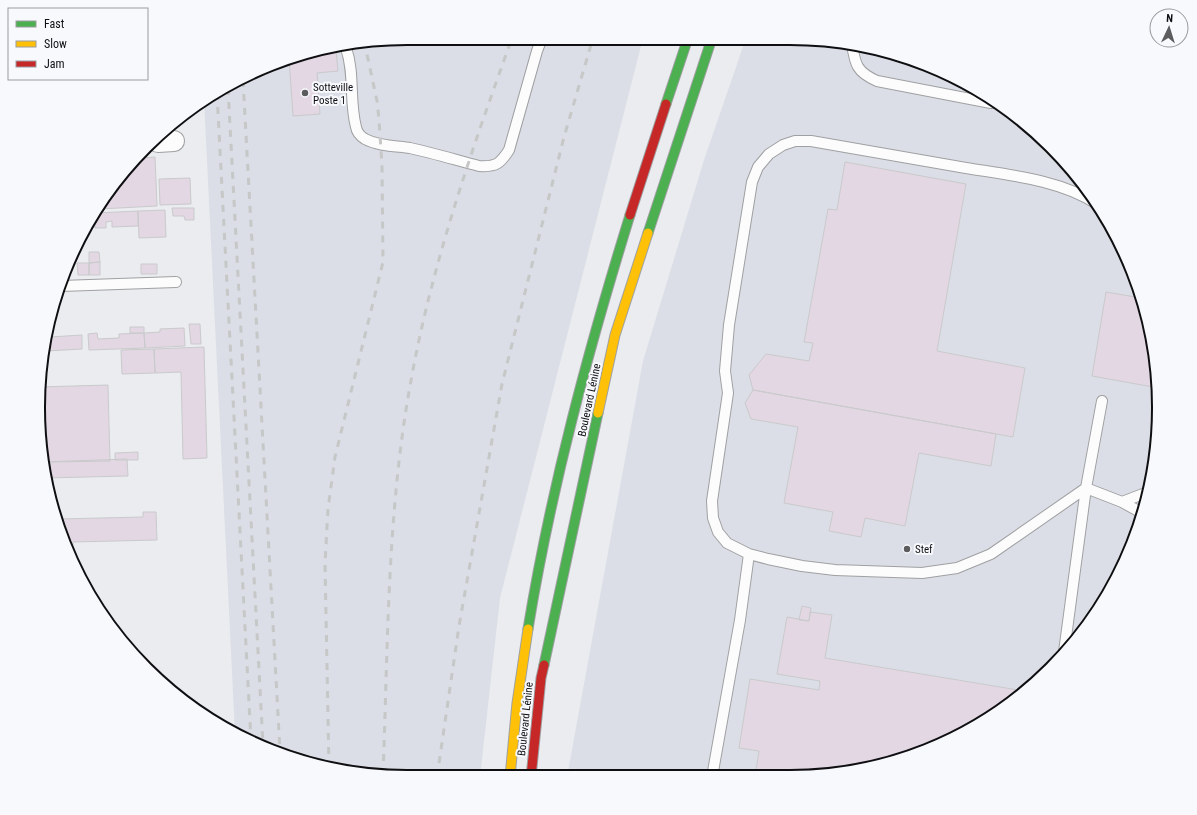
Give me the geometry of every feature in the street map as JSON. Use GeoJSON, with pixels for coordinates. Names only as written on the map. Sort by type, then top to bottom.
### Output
{"type":"FeatureCollection","features":[{"type":"Feature","properties":{"kind":"main road"},"geometry":{"type":"LineString","coordinates":[[511,770],[520,679],[534,596],[553,500],[578,394],[605,296],[686,45]]}},
{"type":"Feature","properties":{"kind":"main road","name":"Boulevard Lénine"},"geometry":{"type":"LineString","coordinates":[[532,770],[541,678],[615,335],[710,45]]}},
{"type":"Feature","properties":{"kind":"lane"},"geometry":{"type":"LineString","coordinates":[[347,50],[350,60],[356,127],[359,135],[366,140],[381,144],[411,148],[479,166],[488,166],[503,160],[510,150],[539,45]]}},
{"type":"Feature","properties":{"kind":"lane"},"geometry":{"type":"LineString","coordinates":[[853,51],[854,59],[864,75],[877,81],[984,102]]}},
{"type":"Feature","properties":{"kind":"lane"},"geometry":{"type":"LineString","coordinates":[[1083,195],[1065,187],[1016,177],[810,141],[795,140],[783,145],[769,154],[758,167],[752,182],[729,325],[725,371],[728,393],[712,501],[713,518],[718,532],[728,543],[749,554],[802,566],[835,570],[922,573],[957,568],[991,554],[1086,488]]}},
{"type":"Feature","properties":{"kind":"lane"},"geometry":{"type":"LineString","coordinates":[[66,286],[176,282]]}},
{"type":"Feature","properties":{"kind":"lane"},"geometry":{"type":"LineString","coordinates":[[1065,643],[1086,488],[1102,401]]}},
{"type":"Feature","properties":{"kind":"lane"},"geometry":{"type":"LineString","coordinates":[[1086,488],[1122,502],[1137,510]]}},
{"type":"Feature","properties":{"kind":"lane"},"geometry":{"type":"LineString","coordinates":[[1122,502],[1141,495]]}},
{"type":"Feature","properties":{"kind":"lane"},"geometry":{"type":"LineString","coordinates":[[713,770],[740,620],[749,554]]}},
{"type":"Feature","properties":{"kind":"shaded area"},"geometry":{"type":"Polygon","coordinates":[[[408,45],[641,45],[500,598],[481,770],[384,769],[337,763],[291,751],[247,733],[235,726],[204,107],[247,82],[291,64],[314,57],[360,48],[408,45]]]}},
{"type":"Feature","properties":{"kind":"shaded area"},"geometry":{"type":"Polygon","coordinates":[[[744,45],[790,45],[837,48],[883,57],[906,64],[950,82],[991,106],[1010,120],[1046,151],[1062,168],[1091,206],[1115,247],[1133,291],[1140,314],[1149,360],[1152,408],[1149,455],[1140,501],[1133,524],[1115,568],[1091,609],[1077,628],[1062,647],[1029,680],[991,709],[966,724],[818,769],[790,770],[568,770],[643,361],[704,160],[744,45]]]}},
{"type":"Feature","properties":{"kind":"building","name":"Sotteville Poste 1"},"geometry":{"type":"Polygon","coordinates":[[[336,52],[338,71],[317,73],[320,114],[293,116],[289,65],[336,52]]]}},
{"type":"Feature","properties":{"kind":"building"},"geometry":{"type":"Polygon","coordinates":[[[155,157],[157,206],[104,209],[135,168],[145,158],[155,157]]]}},
{"type":"Feature","properties":{"kind":"building"},"geometry":{"type":"Polygon","coordinates":[[[845,162],[966,184],[937,351],[1025,368],[1013,437],[753,390],[749,375],[766,354],[809,361],[813,343],[804,342],[828,209],[837,210],[845,162]]]}},
{"type":"Feature","properties":{"kind":"building"},"geometry":{"type":"Polygon","coordinates":[[[190,178],[191,204],[160,205],[159,179],[190,178]]]}},
{"type":"Feature","properties":{"kind":"building"},"geometry":{"type":"Polygon","coordinates":[[[172,208],[194,208],[194,220],[185,220],[184,216],[173,216],[172,208]]]}},
{"type":"Feature","properties":{"kind":"building"},"geometry":{"type":"Polygon","coordinates":[[[165,210],[166,237],[139,238],[138,211],[165,210]]]}},
{"type":"Feature","properties":{"kind":"building"},"geometry":{"type":"Polygon","coordinates":[[[138,211],[138,226],[112,227],[112,221],[106,222],[106,228],[95,228],[95,225],[102,213],[138,211]]]}},
{"type":"Feature","properties":{"kind":"building"},"geometry":{"type":"Polygon","coordinates":[[[89,252],[99,252],[100,262],[89,263],[89,252]]]}},
{"type":"Feature","properties":{"kind":"building"},"geometry":{"type":"Polygon","coordinates":[[[100,262],[100,275],[89,275],[89,263],[100,262]]]}},
{"type":"Feature","properties":{"kind":"building"},"geometry":{"type":"Polygon","coordinates":[[[77,263],[89,263],[89,275],[78,275],[77,263]]]}},
{"type":"Feature","properties":{"kind":"building"},"geometry":{"type":"Polygon","coordinates":[[[141,264],[157,264],[157,274],[141,274],[141,264]]]}},
{"type":"Feature","properties":{"kind":"building"},"geometry":{"type":"Polygon","coordinates":[[[1106,292],[1135,297],[1145,337],[1151,387],[1092,376],[1106,292]]]}},
{"type":"Feature","properties":{"kind":"building"},"geometry":{"type":"Polygon","coordinates":[[[189,324],[200,324],[201,344],[191,344],[189,324]]]}},
{"type":"Feature","properties":{"kind":"building"},"geometry":{"type":"Polygon","coordinates":[[[130,327],[144,327],[144,333],[130,333],[130,327]]]}},
{"type":"Feature","properties":{"kind":"building"},"geometry":{"type":"Polygon","coordinates":[[[184,328],[185,346],[145,348],[144,333],[160,332],[160,329],[184,328]]]}},
{"type":"Feature","properties":{"kind":"building"},"geometry":{"type":"Polygon","coordinates":[[[97,333],[98,339],[119,338],[119,334],[144,333],[145,348],[89,350],[88,334],[97,333]]]}},
{"type":"Feature","properties":{"kind":"building"},"geometry":{"type":"Polygon","coordinates":[[[82,335],[82,349],[50,351],[52,337],[82,335]]]}},
{"type":"Feature","properties":{"kind":"building"},"geometry":{"type":"Polygon","coordinates":[[[204,347],[207,458],[183,459],[181,372],[155,373],[154,349],[204,347]]]}},
{"type":"Feature","properties":{"kind":"building"},"geometry":{"type":"Polygon","coordinates":[[[154,349],[155,373],[122,374],[121,350],[154,349]]]}},
{"type":"Feature","properties":{"kind":"building"},"geometry":{"type":"Polygon","coordinates":[[[108,385],[110,461],[49,462],[46,431],[46,387],[108,385]]]}},
{"type":"Feature","properties":{"kind":"building"},"geometry":{"type":"Polygon","coordinates":[[[753,390],[996,434],[991,466],[919,453],[905,526],[865,518],[861,537],[829,531],[833,512],[784,503],[798,427],[751,419],[745,403],[753,390]]]}},
{"type":"Feature","properties":{"kind":"building"},"geometry":{"type":"Polygon","coordinates":[[[138,452],[138,460],[115,460],[115,453],[138,452]]]}},
{"type":"Feature","properties":{"kind":"building"},"geometry":{"type":"Polygon","coordinates":[[[127,459],[128,476],[52,478],[49,462],[127,459]]]}},
{"type":"Feature","properties":{"kind":"building"},"geometry":{"type":"Polygon","coordinates":[[[143,512],[156,512],[157,540],[73,542],[73,546],[62,519],[143,517],[143,512]]]}},
{"type":"Feature","properties":{"kind":"building"},"geometry":{"type":"Polygon","coordinates":[[[802,606],[811,608],[809,621],[799,620],[802,606]]]}},
{"type":"Feature","properties":{"kind":"building"},"geometry":{"type":"Polygon","coordinates":[[[810,612],[832,615],[825,658],[1017,690],[991,709],[950,733],[906,751],[883,758],[837,767],[790,770],[756,770],[759,751],[739,748],[750,679],[819,690],[820,681],[777,674],[787,617],[809,621],[810,612]]]}},
{"type":"Feature","properties":{"kind":"railway"},"geometry":{"type":"LineString","coordinates":[[383,769],[393,531],[402,434],[410,386],[429,297],[441,253],[467,167],[510,45]]}},
{"type":"Feature","properties":{"kind":"railway"},"geometry":{"type":"LineString","coordinates":[[438,770],[459,626],[502,384],[564,137],[591,45]]}},
{"type":"Feature","properties":{"kind":"railway"},"geometry":{"type":"LineString","coordinates":[[329,761],[325,564],[328,509],[335,457],[383,262],[382,166],[379,119],[377,101],[366,48]]}},
{"type":"Feature","properties":{"kind":"railway"},"geometry":{"type":"LineString","coordinates":[[243,84],[280,746]]}},
{"type":"Feature","properties":{"kind":"railway"},"geometry":{"type":"LineString","coordinates":[[228,93],[263,739]]}},
{"type":"Feature","properties":{"kind":"railway"},"geometry":{"type":"LineString","coordinates":[[217,99],[251,734]]}},
{"type":"Feature","properties":{"kind":"traffic: fast"},"geometry":{"type":"LineString","coordinates":[[666,104],[686,45]]}},
{"type":"Feature","properties":{"kind":"traffic: fast"},"geometry":{"type":"LineString","coordinates":[[648,233],[710,45]]}},
{"type":"Feature","properties":{"kind":"traffic: fast"},"geometry":{"type":"LineString","coordinates":[[528,629],[537,576],[559,472],[585,369],[630,215]]}},
{"type":"Feature","properties":{"kind":"traffic: fast"},"geometry":{"type":"LineString","coordinates":[[544,665],[598,413]]}},
{"type":"Feature","properties":{"kind":"traffic: slow"},"geometry":{"type":"LineString","coordinates":[[598,413],[615,335],[648,233]]}},
{"type":"Feature","properties":{"kind":"traffic: slow"},"geometry":{"type":"LineString","coordinates":[[511,770],[517,703],[528,629]]}},
{"type":"Feature","properties":{"kind":"traffic: jam"},"geometry":{"type":"LineString","coordinates":[[630,215],[666,104]]}},
{"type":"Feature","properties":{"kind":"traffic: jam"},"geometry":{"type":"LineString","coordinates":[[532,770],[541,678],[544,665]]}},
{"type":"Feature","properties":{"kind":"place","name":"Sotteville Poste 1"},"geometry":{"type":"Point","coordinates":[305,93]}},
{"type":"Feature","properties":{"kind":"place","name":"Stef"},"geometry":{"type":"Point","coordinates":[907,549]}}]}
